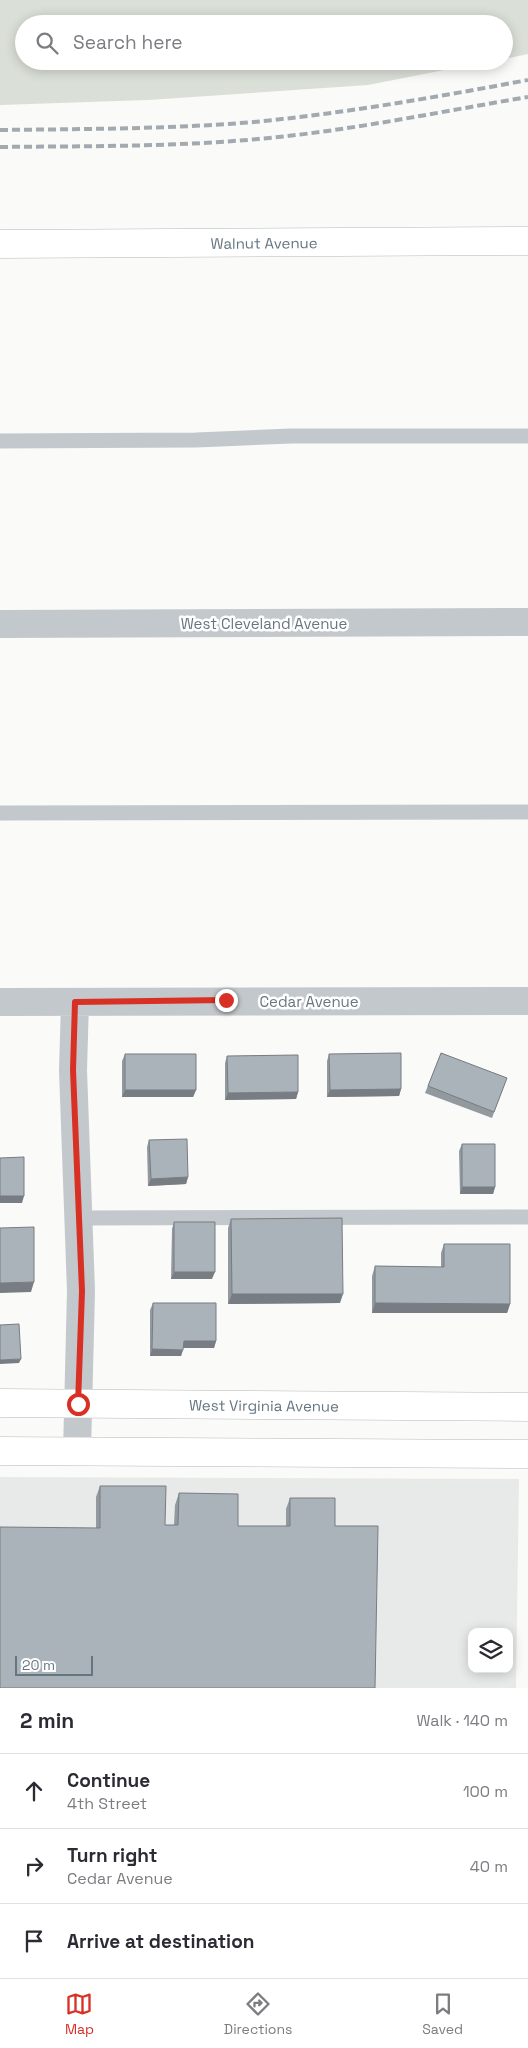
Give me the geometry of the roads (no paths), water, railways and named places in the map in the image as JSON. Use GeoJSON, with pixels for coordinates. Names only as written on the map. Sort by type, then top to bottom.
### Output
{"type":"FeatureCollection","features":[{"type":"Feature","properties":{"kind":"main road","name":"Walnut Avenue"},"geometry":{"type":"LineString","coordinates":[[0,244],[528,241]]}},
{"type":"Feature","properties":{"kind":"main road","name":"West Virginia Avenue"},"geometry":{"type":"LineString","coordinates":[[0,1403],[528,1407]]}},
{"type":"Feature","properties":{"kind":"main road"},"geometry":{"type":"LineString","coordinates":[[0,1451],[528,1454]]}},
{"type":"Feature","properties":{"kind":"street","name":"West Cleveland Avenue"},"geometry":{"type":"LineString","coordinates":[[0,624],[528,622]]}},
{"type":"Feature","properties":{"kind":"street","name":"Cedar Avenue"},"geometry":{"type":"LineString","coordinates":[[0,1002],[528,1001]]}},
{"type":"Feature","properties":{"kind":"street"},"geometry":{"type":"LineString","coordinates":[[75,1002],[73,1070],[82,1291],[78,1451]]}},
{"type":"Feature","properties":{"kind":"lane"},"geometry":{"type":"LineString","coordinates":[[0,441],[196,440],[291,436],[528,436]]}},
{"type":"Feature","properties":{"kind":"lane"},"geometry":{"type":"LineString","coordinates":[[0,813],[528,812]]}},
{"type":"Feature","properties":{"kind":"lane"},"geometry":{"type":"LineString","coordinates":[[78,1218],[528,1217]]}},
{"type":"Feature","properties":{"kind":"railway"},"geometry":{"type":"LineString","coordinates":[[0,130],[96,129],[254,122],[391,104],[528,80]]}},
{"type":"Feature","properties":{"kind":"railway"},"geometry":{"type":"LineString","coordinates":[[0,147],[161,145],[292,136],[528,97]]}}]}
